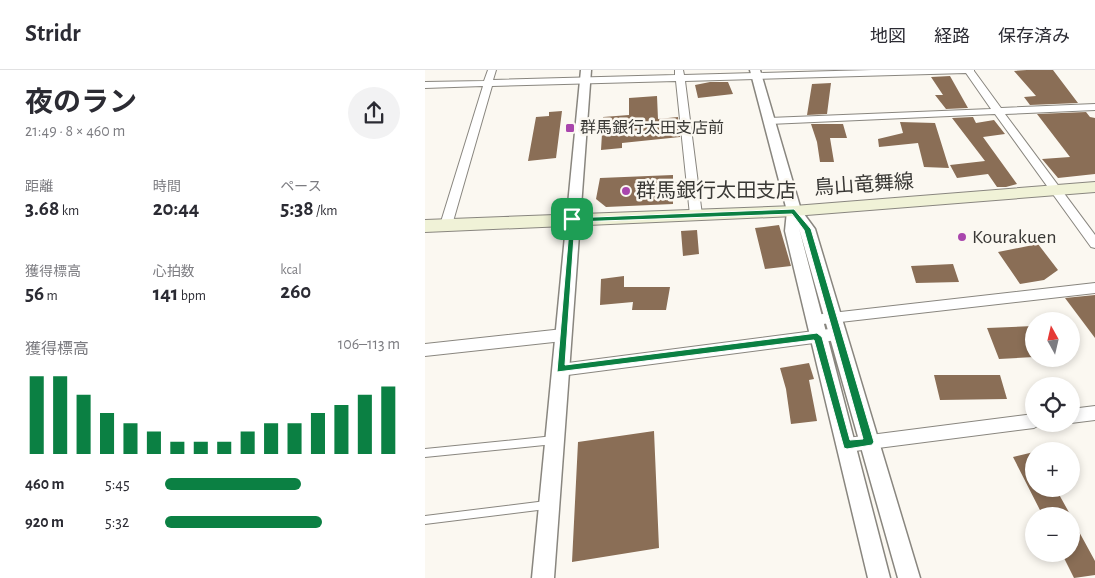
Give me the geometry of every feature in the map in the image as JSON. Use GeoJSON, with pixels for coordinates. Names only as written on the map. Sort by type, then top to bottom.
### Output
{"type":"FeatureCollection","features":[{"type":"Feature","properties":{"kind":"main road","name":"鳥山竜舞線"},"geometry":{"type":"LineString","coordinates":[[425,226],[794,211],[1095,188]]}},
{"type":"Feature","properties":{"kind":"street"},"geometry":{"type":"LineString","coordinates":[[446,225],[491,70]]}},
{"type":"Feature","properties":{"kind":"street"},"geometry":{"type":"LineString","coordinates":[[425,85],[488,83],[585,76],[969,70],[1095,244]]}},
{"type":"Feature","properties":{"kind":"street"},"geometry":{"type":"LineString","coordinates":[[756,73],[794,211],[792,231],[879,578]]}},
{"type":"Feature","properties":{"kind":"street"},"geometry":{"type":"LineString","coordinates":[[679,74],[696,215]]}},
{"type":"Feature","properties":{"kind":"street"},"geometry":{"type":"LineString","coordinates":[[543,578],[585,76]]}},
{"type":"Feature","properties":{"kind":"street"},"geometry":{"type":"LineString","coordinates":[[769,121],[1095,107]]}},
{"type":"Feature","properties":{"kind":"street"},"geometry":{"type":"LineString","coordinates":[[794,211],[808,229],[909,578]]}},
{"type":"Feature","properties":{"kind":"street"},"geometry":{"type":"LineString","coordinates":[[560,370],[816,328],[1095,288]]}},
{"type":"Feature","properties":{"kind":"street"},"geometry":{"type":"LineString","coordinates":[[425,350],[563,335]]}},
{"type":"Feature","properties":{"kind":"street"},"geometry":{"type":"LineString","coordinates":[[1080,415],[1095,413]]}},
{"type":"Feature","properties":{"kind":"street"},"geometry":{"type":"LineString","coordinates":[[847,445],[1025,422]]}},
{"type":"Feature","properties":{"kind":"lane"},"geometry":{"type":"LineString","coordinates":[[425,454],[554,440]]}},
{"type":"Feature","properties":{"kind":"lane"},"geometry":{"type":"LineString","coordinates":[[425,520],[549,505]]}},
{"type":"Feature","properties":{"kind":"building"},"geometry":{"type":"Polygon","coordinates":[[[1053,70],[1078,103],[1030,105],[1024,97],[1036,96],[1014,71],[1053,70]]]}},
{"type":"Feature","properties":{"kind":"building"},"geometry":{"type":"Polygon","coordinates":[[[950,76],[968,108],[946,109],[935,95],[943,95],[931,77],[950,76]]]}},
{"type":"Feature","properties":{"kind":"building"},"geometry":{"type":"Polygon","coordinates":[[[710,82],[728,82],[733,94],[698,98],[695,85],[710,82]]]}},
{"type":"Feature","properties":{"kind":"building"},"geometry":{"type":"Polygon","coordinates":[[[831,83],[827,114],[807,115],[812,84],[831,83]]]}},
{"type":"Feature","properties":{"kind":"building"},"geometry":{"type":"Polygon","coordinates":[[[657,96],[658,119],[678,117],[680,137],[622,143],[622,148],[601,150],[603,117],[629,115],[629,98],[657,96]]]}},
{"type":"Feature","properties":{"kind":"building"},"geometry":{"type":"Polygon","coordinates":[[[562,111],[556,158],[528,161],[536,117],[549,116],[549,112],[562,111]]]}},
{"type":"Feature","properties":{"kind":"building"},"geometry":{"type":"Polygon","coordinates":[[[1086,112],[1090,117],[1095,118],[1095,174],[1058,178],[1042,159],[1070,157],[1037,114],[1086,112]]]}},
{"type":"Feature","properties":{"kind":"building"},"geometry":{"type":"Polygon","coordinates":[[[973,117],[976,123],[994,120],[1005,134],[983,137],[1017,184],[997,187],[988,174],[957,178],[950,165],[985,161],[952,118],[973,117]]]}},
{"type":"Feature","properties":{"kind":"building"},"geometry":{"type":"Polygon","coordinates":[[[900,122],[935,123],[949,168],[924,167],[918,143],[879,147],[878,139],[903,133],[900,122]]]}},
{"type":"Feature","properties":{"kind":"building"},"geometry":{"type":"Polygon","coordinates":[[[811,124],[843,124],[847,138],[830,138],[834,162],[820,162],[817,142],[811,124]]]}},
{"type":"Feature","properties":{"kind":"building"},"geometry":{"type":"Polygon","coordinates":[[[673,175],[673,182],[685,183],[684,196],[673,197],[673,204],[606,207],[596,199],[600,178],[673,175]]]}},
{"type":"Feature","properties":{"kind":"building"},"geometry":{"type":"Polygon","coordinates":[[[779,225],[791,266],[765,269],[755,228],[779,225]]]}},
{"type":"Feature","properties":{"kind":"building"},"geometry":{"type":"Polygon","coordinates":[[[697,230],[699,254],[683,256],[681,231],[697,230]]]}},
{"type":"Feature","properties":{"kind":"building"},"geometry":{"type":"Polygon","coordinates":[[[1038,244],[1058,270],[1044,280],[1020,284],[998,252],[1038,244]]]}},
{"type":"Feature","properties":{"kind":"building"},"geometry":{"type":"Polygon","coordinates":[[[953,264],[959,282],[916,283],[911,266],[953,264]]]}},
{"type":"Feature","properties":{"kind":"building"},"geometry":{"type":"Polygon","coordinates":[[[624,276],[624,287],[670,287],[666,310],[632,310],[633,302],[600,305],[601,279],[624,276]]]}},
{"type":"Feature","properties":{"kind":"building"},"geometry":{"type":"Polygon","coordinates":[[[1095,295],[1095,338],[1080,318],[1080,312],[1076,312],[1065,298],[1095,295]]]}},
{"type":"Feature","properties":{"kind":"building"},"geometry":{"type":"Polygon","coordinates":[[[1025,326],[1025,358],[999,359],[987,328],[1025,326]]]}},
{"type":"Feature","properties":{"kind":"building"},"geometry":{"type":"Polygon","coordinates":[[[809,363],[814,379],[809,380],[817,421],[791,424],[786,389],[780,368],[809,363]]]}},
{"type":"Feature","properties":{"kind":"building"},"geometry":{"type":"Polygon","coordinates":[[[934,375],[1000,375],[1007,399],[940,400],[934,375]]]}},
{"type":"Feature","properties":{"kind":"building"},"geometry":{"type":"Polygon","coordinates":[[[654,431],[659,548],[572,562],[578,442],[654,431]]]}},
{"type":"Feature","properties":{"kind":"building"},"geometry":{"type":"Polygon","coordinates":[[[1025,454],[1025,481],[1013,457],[1025,454]]]}},
{"type":"Feature","properties":{"kind":"building"},"geometry":{"type":"Polygon","coordinates":[[[1033,497],[1060,497],[1066,507],[1038,507],[1033,497]]]}},
{"type":"Feature","properties":{"kind":"building"},"geometry":{"type":"Polygon","coordinates":[[[1080,534],[1095,561],[1095,575],[1074,578],[1066,562],[1080,562],[1080,534]]]}},
{"type":"Feature","properties":{"kind":"place","name":"群馬銀行太田支店前"},"geometry":{"type":"Point","coordinates":[570,128]}},
{"type":"Feature","properties":{"kind":"place","name":"群馬銀行太田支店"},"geometry":{"type":"Point","coordinates":[626,191]}},
{"type":"Feature","properties":{"kind":"place","name":"Kourakuen"},"geometry":{"type":"Point","coordinates":[962,237]}},
{"type":"Feature","properties":{"kind":"route"},"geometry":{"type":"LineString","coordinates":[[794,211],[808,229],[869,442],[847,445],[817,337],[560,370],[572,219],[794,211]]}}]}
